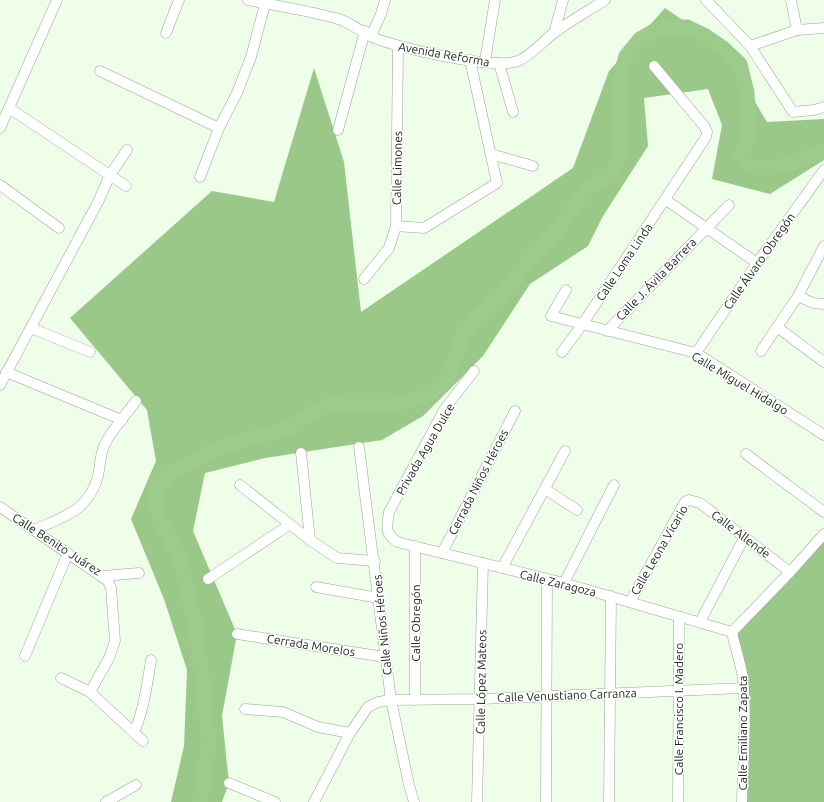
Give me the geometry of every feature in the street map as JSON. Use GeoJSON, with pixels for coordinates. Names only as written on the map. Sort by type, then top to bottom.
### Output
{"type":"FeatureCollection","features":[{"type":"Feature","properties":{"kind":"street"},"geometry":{"type":"LineString","coordinates":[[0,128],[5,111],[57,0]]}},
{"type":"Feature","properties":{"kind":"street"},"geometry":{"type":"LineString","coordinates":[[166,33],[179,0]]}},
{"type":"Feature","properties":{"kind":"street","name":"Avenida Reforma"},"geometry":{"type":"LineString","coordinates":[[248,0],[335,18],[352,24],[368,34],[398,47],[470,60],[499,63],[516,61],[527,56],[554,33],[605,0]]}},
{"type":"Feature","properties":{"kind":"street"},"geometry":{"type":"LineString","coordinates":[[338,130],[368,34],[381,14],[385,0]]}},
{"type":"Feature","properties":{"kind":"street"},"geometry":{"type":"LineString","coordinates":[[485,62],[495,0]]}},
{"type":"Feature","properties":{"kind":"street"},"geometry":{"type":"LineString","coordinates":[[554,33],[563,0]]}},
{"type":"Feature","properties":{"kind":"street"},"geometry":{"type":"LineString","coordinates":[[706,0],[750,46],[793,112],[814,110],[824,107]]}},
{"type":"Feature","properties":{"kind":"street"},"geometry":{"type":"LineString","coordinates":[[791,0],[797,30]]}},
{"type":"Feature","properties":{"kind":"street"},"geometry":{"type":"LineString","coordinates":[[200,177],[219,128],[237,93],[251,57],[268,3]]}},
{"type":"Feature","properties":{"kind":"street"},"geometry":{"type":"LineString","coordinates":[[750,46],[797,30],[824,28]]}},
{"type":"Feature","properties":{"kind":"street","name":"Calle Limones"},"geometry":{"type":"LineString","coordinates":[[364,279],[389,248],[396,226],[398,47]]}},
{"type":"Feature","properties":{"kind":"street"},"geometry":{"type":"LineString","coordinates":[[396,226],[424,228],[497,183],[470,60]]}},
{"type":"Feature","properties":{"kind":"street"},"geometry":{"type":"LineString","coordinates":[[499,63],[513,112]]}},
{"type":"Feature","properties":{"kind":"street","name":"Calle Loma Linda"},"geometry":{"type":"LineString","coordinates":[[562,352],[582,325],[706,138],[707,132],[704,126],[654,66]]}},
{"type":"Feature","properties":{"kind":"street"},"geometry":{"type":"LineString","coordinates":[[100,72],[219,128]]}},
{"type":"Feature","properties":{"kind":"street"},"geometry":{"type":"LineString","coordinates":[[5,111],[126,186]]}},
{"type":"Feature","properties":{"kind":"street"},"geometry":{"type":"LineString","coordinates":[[0,385],[98,202],[110,175],[127,150]]}},
{"type":"Feature","properties":{"kind":"street"},"geometry":{"type":"LineString","coordinates":[[491,154],[533,166]]}},
{"type":"Feature","properties":{"kind":"street","name":"Calle Álvaro Obregón"},"geometry":{"type":"LineString","coordinates":[[696,353],[757,263],[824,170]]}},
{"type":"Feature","properties":{"kind":"street"},"geometry":{"type":"LineString","coordinates":[[0,185],[59,228]]}},
{"type":"Feature","properties":{"kind":"street"},"geometry":{"type":"LineString","coordinates":[[666,200],[757,263]]}},
{"type":"Feature","properties":{"kind":"street","name":"Calle J. Ávila Barrera"},"geometry":{"type":"LineString","coordinates":[[607,331],[729,205]]}},
{"type":"Feature","properties":{"kind":"street"},"geometry":{"type":"LineString","coordinates":[[761,351],[798,296],[824,246]]}},
{"type":"Feature","properties":{"kind":"street","name":"Calle Miguel Hidalgo"},"geometry":{"type":"LineString","coordinates":[[566,290],[551,316],[696,353],[824,435]]}},
{"type":"Feature","properties":{"kind":"street"},"geometry":{"type":"LineString","coordinates":[[798,296],[813,303],[824,304]]}},
{"type":"Feature","properties":{"kind":"street"},"geometry":{"type":"LineString","coordinates":[[777,327],[824,362]]}},
{"type":"Feature","properties":{"kind":"street"},"geometry":{"type":"LineString","coordinates":[[31,328],[90,352]]}},
{"type":"Feature","properties":{"kind":"street","name":"Privada Agua Dulce"},"geometry":{"type":"LineString","coordinates":[[387,531],[389,512],[444,410],[474,371]]}},
{"type":"Feature","properties":{"kind":"street"},"geometry":{"type":"LineString","coordinates":[[6,372],[122,420]]}},
{"type":"Feature","properties":{"kind":"street"},"geometry":{"type":"LineString","coordinates":[[34,530],[62,519],[82,506],[92,493],[98,477],[104,446],[136,401]]}},
{"type":"Feature","properties":{"kind":"street","name":"Cerrada Niños Héroes"},"geometry":{"type":"LineString","coordinates":[[442,552],[515,411]]}},
{"type":"Feature","properties":{"kind":"street","name":"Calle Niños Héroes"},"geometry":{"type":"LineString","coordinates":[[359,447],[375,561],[385,657],[409,785],[414,802]]}},
{"type":"Feature","properties":{"kind":"street"},"geometry":{"type":"LineString","coordinates":[[502,568],[565,451]]}},
{"type":"Feature","properties":{"kind":"street"},"geometry":{"type":"LineString","coordinates":[[301,453],[310,540]]}},
{"type":"Feature","properties":{"kind":"street"},"geometry":{"type":"LineString","coordinates":[[746,454],[824,512]]}},
{"type":"Feature","properties":{"kind":"street"},"geometry":{"type":"LineString","coordinates":[[240,485],[289,525],[337,558],[375,561]]}},
{"type":"Feature","properties":{"kind":"street"},"geometry":{"type":"LineString","coordinates":[[564,583],[614,485]]}},
{"type":"Feature","properties":{"kind":"street"},"geometry":{"type":"LineString","coordinates":[[545,489],[577,510]]}},
{"type":"Feature","properties":{"kind":"street","name":"Calle Allende"},"geometry":{"type":"LineString","coordinates":[[690,500],[700,503],[790,572]]}},
{"type":"Feature","properties":{"kind":"street","name":"Calle Leona Vicario"},"geometry":{"type":"LineString","coordinates":[[630,602],[685,502],[690,500]]}},
{"type":"Feature","properties":{"kind":"street","name":"Calle Benito Juárez"},"geometry":{"type":"LineString","coordinates":[[0,507],[103,576],[139,573]]}},
{"type":"Feature","properties":{"kind":"street"},"geometry":{"type":"LineString","coordinates":[[208,579],[289,525]]}},
{"type":"Feature","properties":{"kind":"street","name":"Calle Zaragoza"},"geometry":{"type":"LineString","coordinates":[[387,531],[389,536],[397,542],[564,583],[732,632]]}},
{"type":"Feature","properties":{"kind":"street"},"geometry":{"type":"LineString","coordinates":[[732,632],[790,572],[824,534]]}},
{"type":"Feature","properties":{"kind":"street"},"geometry":{"type":"LineString","coordinates":[[700,622],[745,536]]}},
{"type":"Feature","properties":{"kind":"street","name":"Calle Obregón"},"geometry":{"type":"LineString","coordinates":[[412,700],[415,546]]}},
{"type":"Feature","properties":{"kind":"street"},"geometry":{"type":"LineString","coordinates":[[25,656],[68,553]]}},
{"type":"Feature","properties":{"kind":"street","name":"Calle López Mateos"},"geometry":{"type":"LineString","coordinates":[[477,802],[481,698],[483,563]]}},
{"type":"Feature","properties":{"kind":"street"},"geometry":{"type":"LineString","coordinates":[[90,692],[109,658],[115,641],[112,588],[103,576]]}},
{"type":"Feature","properties":{"kind":"street"},"geometry":{"type":"LineString","coordinates":[[546,802],[547,580]]}},
{"type":"Feature","properties":{"kind":"street"},"geometry":{"type":"LineString","coordinates":[[316,587],[379,598]]}},
{"type":"Feature","properties":{"kind":"street"},"geometry":{"type":"LineString","coordinates":[[609,802],[611,596]]}},
{"type":"Feature","properties":{"kind":"street","name":"Calle Francisco I. Madero"},"geometry":{"type":"LineString","coordinates":[[678,802],[679,617]]}},
{"type":"Feature","properties":{"kind":"street","name":"Calle Emiliano Zapata"},"geometry":{"type":"LineString","coordinates":[[732,632],[740,660],[744,688],[742,802]]}},
{"type":"Feature","properties":{"kind":"street","name":"Cerrada Morelos"},"geometry":{"type":"LineString","coordinates":[[237,634],[385,657]]}},
{"type":"Feature","properties":{"kind":"street"},"geometry":{"type":"LineString","coordinates":[[134,733],[145,700],[152,660]]}},
{"type":"Feature","properties":{"kind":"street"},"geometry":{"type":"LineString","coordinates":[[61,678],[90,692],[143,741]]}},
{"type":"Feature","properties":{"kind":"street","name":"Calle Venustiano Carranza"},"geometry":{"type":"LineString","coordinates":[[314,802],[350,733],[368,707],[378,702],[394,700],[546,696],[744,688]]}},
{"type":"Feature","properties":{"kind":"street"},"geometry":{"type":"LineString","coordinates":[[245,709],[283,712],[318,727],[350,733]]}},
{"type":"Feature","properties":{"kind":"street"},"geometry":{"type":"LineString","coordinates":[[229,783],[275,802]]}},
{"type":"Feature","properties":{"kind":"street"},"geometry":{"type":"LineString","coordinates":[[106,802],[136,785]]}},
{"type":"Feature","properties":{"kind":"green space"},"geometry":{"type":"Polygon","coordinates":[[[665,8],[723,48],[767,122],[824,119],[824,160],[770,194],[712,179],[722,125],[708,89],[644,98],[648,146],[603,216],[588,246],[530,284],[483,356],[423,416],[382,440],[265,458],[205,473],[193,531],[237,634],[222,716],[229,783],[222,802],[171,802],[184,746],[187,670],[164,599],[131,519],[156,461],[147,410],[70,318],[212,191],[274,202],[314,68],[344,162],[361,312],[573,168],[609,71],[665,8]]]}},
{"type":"Feature","properties":{"kind":"green space"},"geometry":{"type":"Polygon","coordinates":[[[824,534],[824,802],[742,802],[744,688],[732,632],[824,534]]]}},
{"type":"Feature","properties":{"kind":"waterway"},"geometry":{"type":"LineString","coordinates":[[200,802],[209,744],[197,633],[180,558],[159,519],[156,489],[173,472],[220,447],[290,428],[307,416],[331,403],[348,406],[388,406],[427,396],[447,379],[463,335],[477,317],[502,295],[527,263],[557,231],[587,188],[611,175],[619,158],[621,137],[618,86],[626,56],[640,39],[661,27],[687,27],[704,35],[723,48],[740,64],[747,93],[748,114],[748,135],[741,155],[749,166],[779,166],[824,151]]}}]}
